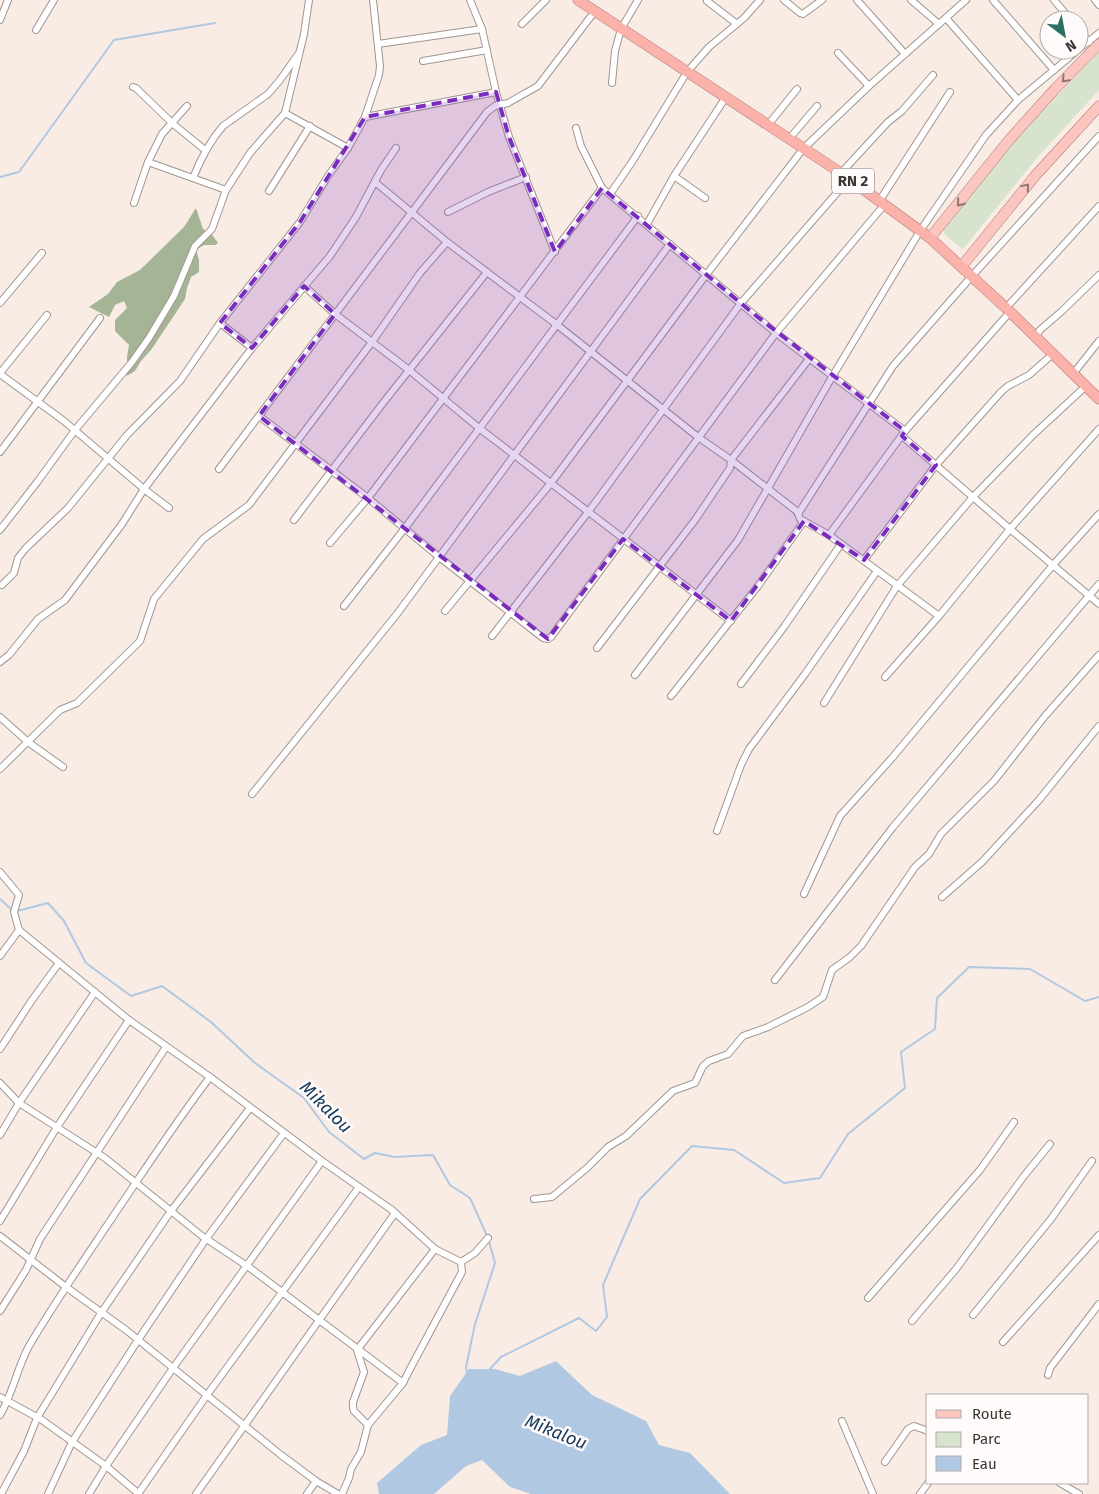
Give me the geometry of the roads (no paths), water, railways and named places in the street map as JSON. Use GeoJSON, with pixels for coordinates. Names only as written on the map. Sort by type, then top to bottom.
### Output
{"type":"FeatureCollection","features":[{"type":"Feature","properties":{"kind":"highway","name":"RN 2"},"geometry":{"type":"LineString","coordinates":[[578,0],[883,202],[930,238],[962,266],[1054,353],[1099,399]]}},
{"type":"Feature","properties":{"kind":"main road"},"geometry":{"type":"LineString","coordinates":[[930,238],[1010,139],[1094,43]]}},
{"type":"Feature","properties":{"kind":"main road"},"geometry":{"type":"LineString","coordinates":[[962,266],[1035,176],[1099,106]]}},
{"type":"Feature","properties":{"kind":"street"},"geometry":{"type":"LineString","coordinates":[[0,20],[8,0]]}},
{"type":"Feature","properties":{"kind":"street"},"geometry":{"type":"LineString","coordinates":[[36,30],[54,0]]}},
{"type":"Feature","properties":{"kind":"street"},"geometry":{"type":"LineString","coordinates":[[0,530],[74,430],[132,362],[149,338],[174,296],[195,246],[212,229],[226,190],[250,153],[285,113],[308,18],[309,0]]}},
{"type":"Feature","properties":{"kind":"street"},"geometry":{"type":"LineString","coordinates":[[2,585],[14,574],[18,558],[26,548],[68,508],[127,435],[180,382],[220,323],[300,222],[328,176],[348,148],[365,117],[379,74],[380,66],[374,0]]}},
{"type":"Feature","properties":{"kind":"street"},"geometry":{"type":"LineString","coordinates":[[470,0],[482,29],[496,92],[509,137],[555,252]]}},
{"type":"Feature","properties":{"kind":"street"},"geometry":{"type":"LineString","coordinates":[[522,24],[546,0]]}},
{"type":"Feature","properties":{"kind":"street"},"geometry":{"type":"LineString","coordinates":[[612,83],[615,51],[621,29],[638,0]]}},
{"type":"Feature","properties":{"kind":"street"},"geometry":{"type":"LineString","coordinates":[[610,194],[632,162],[687,72],[709,47],[737,24],[760,0]]}},
{"type":"Feature","properties":{"kind":"street"},"geometry":{"type":"LineString","coordinates":[[784,0],[803,14],[822,0]]}},
{"type":"Feature","properties":{"kind":"street"},"geometry":{"type":"LineString","coordinates":[[857,0],[905,54]]}},
{"type":"Feature","properties":{"kind":"street"},"geometry":{"type":"LineString","coordinates":[[911,0],[939,24]]}},
{"type":"Feature","properties":{"kind":"street"},"geometry":{"type":"LineString","coordinates":[[445,611],[552,483],[706,275],[803,149],[869,86],[966,0]]}},
{"type":"Feature","properties":{"kind":"street"},"geometry":{"type":"LineString","coordinates":[[993,0],[1054,70]]}},
{"type":"Feature","properties":{"kind":"street"},"geometry":{"type":"LineString","coordinates":[[1054,0],[1062,10]]}},
{"type":"Feature","properties":{"kind":"street"},"geometry":{"type":"LineString","coordinates":[[1095,0],[1099,5]]}},
{"type":"Feature","properties":{"kind":"street"},"geometry":{"type":"LineString","coordinates":[[707,1],[737,24]]}},
{"type":"Feature","properties":{"kind":"street"},"geometry":{"type":"LineString","coordinates":[[219,469],[487,112],[499,104],[508,103],[538,86],[595,11]]}},
{"type":"Feature","properties":{"kind":"street"},"geometry":{"type":"LineString","coordinates":[[946,18],[1018,100]]}},
{"type":"Feature","properties":{"kind":"street"},"geometry":{"type":"LineString","coordinates":[[378,44],[482,29]]}},
{"type":"Feature","properties":{"kind":"street"},"geometry":{"type":"LineString","coordinates":[[1094,43],[1099,33]]}},
{"type":"Feature","properties":{"kind":"street"},"geometry":{"type":"LineString","coordinates":[[423,61],[487,50]]}},
{"type":"Feature","properties":{"kind":"street"},"geometry":{"type":"LineString","coordinates":[[193,178],[204,150],[223,126],[268,94],[300,52]]}},
{"type":"Feature","properties":{"kind":"street"},"geometry":{"type":"LineString","coordinates":[[838,53],[869,86]]}},
{"type":"Feature","properties":{"kind":"street"},"geometry":{"type":"LineString","coordinates":[[635,675],[738,540],[832,377],[920,231],[986,135],[1018,100],[1066,60]]}},
{"type":"Feature","properties":{"kind":"street"},"geometry":{"type":"LineString","coordinates":[[492,636],[589,511],[741,303],[888,122],[902,111],[933,75]]}},
{"type":"Feature","properties":{"kind":"street"},"geometry":{"type":"LineString","coordinates":[[133,87],[204,150]]}},
{"type":"Feature","properties":{"kind":"street"},"geometry":{"type":"LineString","coordinates":[[768,125],[797,89]]}},
{"type":"Feature","properties":{"kind":"street"},"geometry":{"type":"LineString","coordinates":[[365,117],[496,92]]}},
{"type":"Feature","properties":{"kind":"street"},"geometry":{"type":"LineString","coordinates":[[258,416],[368,498],[439,557],[548,640],[776,333],[883,202],[950,92]]}},
{"type":"Feature","properties":{"kind":"street"},"geometry":{"type":"LineString","coordinates":[[648,224],[674,176],[726,98]]}},
{"type":"Feature","properties":{"kind":"street"},"geometry":{"type":"LineString","coordinates":[[134,203],[148,162],[162,134],[187,106]]}},
{"type":"Feature","properties":{"kind":"street"},"geometry":{"type":"LineString","coordinates":[[789,139],[817,106]]}},
{"type":"Feature","properties":{"kind":"street"},"geometry":{"type":"LineString","coordinates":[[285,113],[348,148]]}},
{"type":"Feature","properties":{"kind":"street"},"geometry":{"type":"LineString","coordinates":[[269,191],[310,126]]}},
{"type":"Feature","properties":{"kind":"street"},"geometry":{"type":"LineString","coordinates":[[576,128],[581,146],[602,188],[648,224],[776,333],[869,404],[936,465],[1099,604]]}},
{"type":"Feature","properties":{"kind":"street"},"geometry":{"type":"LineString","coordinates":[[799,513],[893,366],[1099,136]]}},
{"type":"Feature","properties":{"kind":"street"},"geometry":{"type":"LineString","coordinates":[[0,662],[9,655],[38,619],[65,600],[122,524],[144,489],[252,348],[341,241],[396,148]]}},
{"type":"Feature","properties":{"kind":"street"},"geometry":{"type":"LineString","coordinates":[[148,162],[226,190]]}},
{"type":"Feature","properties":{"kind":"street"},"geometry":{"type":"LineString","coordinates":[[674,176],[705,198]]}},
{"type":"Feature","properties":{"kind":"street"},"geometry":{"type":"LineString","coordinates":[[448,212],[488,192],[526,177]]}},
{"type":"Feature","properties":{"kind":"street"},"geometry":{"type":"LineString","coordinates":[[375,182],[447,242],[556,324],[698,437],[768,488],[799,513],[798,516],[804,521],[864,560],[938,616]]}},
{"type":"Feature","properties":{"kind":"street"},"geometry":{"type":"LineString","coordinates":[[330,543],[368,498],[444,399],[602,188]]}},
{"type":"Feature","properties":{"kind":"street"},"geometry":{"type":"LineString","coordinates":[[828,535],[904,434],[1008,310],[1099,206]]}},
{"type":"Feature","properties":{"kind":"street"},"geometry":{"type":"LineString","coordinates":[[344,606],[405,528],[638,216]]}},
{"type":"Feature","properties":{"kind":"street"},"geometry":{"type":"LineString","coordinates":[[0,769],[60,710],[77,703],[140,642],[154,599],[203,539],[249,505],[372,342],[420,273],[447,242]]}},
{"type":"Feature","properties":{"kind":"street"},"geometry":{"type":"LineString","coordinates":[[252,794],[397,614],[670,244]]}},
{"type":"Feature","properties":{"kind":"street"},"geometry":{"type":"LineString","coordinates":[[0,303],[42,253]]}},
{"type":"Feature","properties":{"kind":"street"},"geometry":{"type":"LineString","coordinates":[[294,520],[408,370],[487,272]]}},
{"type":"Feature","properties":{"kind":"street"},"geometry":{"type":"LineString","coordinates":[[1036,337],[1040,330],[1099,274]]}},
{"type":"Feature","properties":{"kind":"street"},"geometry":{"type":"LineString","coordinates":[[304,286],[334,314],[408,370],[514,456],[589,511],[731,621]]}},
{"type":"Feature","properties":{"kind":"street"},"geometry":{"type":"LineString","coordinates":[[47,315],[0,373],[74,430],[169,508]]}},
{"type":"Feature","properties":{"kind":"street"},"geometry":{"type":"LineString","coordinates":[[0,452],[100,318]]}},
{"type":"Feature","properties":{"kind":"street"},"geometry":{"type":"LineString","coordinates":[[220,323],[252,348]]}},
{"type":"Feature","properties":{"kind":"street"},"geometry":{"type":"LineString","coordinates":[[1073,374],[1099,341]]}},
{"type":"Feature","properties":{"kind":"street"},"geometry":{"type":"LineString","coordinates":[[864,560],[936,465],[1001,392],[1029,375],[1054,353]]}},
{"type":"Feature","properties":{"kind":"street"},"geometry":{"type":"LineString","coordinates":[[597,648],[695,520],[730,468],[731,460],[809,359]]}},
{"type":"Feature","properties":{"kind":"street"},"geometry":{"type":"LineString","coordinates":[[824,703],[897,586],[973,497],[1033,435],[1086,386]]}},
{"type":"Feature","properties":{"kind":"street"},"geometry":{"type":"LineString","coordinates":[[885,677],[1010,529],[1099,429]]}},
{"type":"Feature","properties":{"kind":"street"},"geometry":{"type":"LineString","coordinates":[[804,894],[840,816],[892,758],[1053,565],[1099,514]]}},
{"type":"Feature","properties":{"kind":"street"},"geometry":{"type":"LineString","coordinates":[[671,696],[758,586],[804,521]]}},
{"type":"Feature","properties":{"kind":"street"},"geometry":{"type":"LineString","coordinates":[[741,684],[784,627],[841,544]]}},
{"type":"Feature","properties":{"kind":"street"},"geometry":{"type":"LineString","coordinates":[[718,831],[741,765],[749,749],[805,674],[877,571]]}},
{"type":"Feature","properties":{"kind":"street"},"geometry":{"type":"LineString","coordinates":[[775,980],[893,827],[1099,584]]}},
{"type":"Feature","properties":{"kind":"street"},"geometry":{"type":"LineString","coordinates":[[534,1199],[552,1197],[587,1168],[608,1147],[626,1136],[673,1091],[695,1082],[703,1066],[709,1061],[728,1054],[743,1036],[768,1027],[808,1007],[822,997],[832,970],[861,946],[915,868],[929,854],[941,834],[994,781],[1045,716],[1099,655]]}},
{"type":"Feature","properties":{"kind":"street"},"geometry":{"type":"LineString","coordinates":[[0,717],[28,742],[63,768]]}},
{"type":"Feature","properties":{"kind":"street"},"geometry":{"type":"LineString","coordinates":[[942,897],[982,862],[1008,835],[1099,726]]}},
{"type":"Feature","properties":{"kind":"street"},"geometry":{"type":"LineString","coordinates":[[0,872],[19,896],[14,912],[19,930],[129,1020],[359,1187],[395,1214],[435,1249],[461,1262]]}},
{"type":"Feature","properties":{"kind":"street"},"geometry":{"type":"LineString","coordinates":[[0,956],[19,930]]}},
{"type":"Feature","properties":{"kind":"street"},"geometry":{"type":"LineString","coordinates":[[0,1049],[59,963]]}},
{"type":"Feature","properties":{"kind":"street"},"geometry":{"type":"LineString","coordinates":[[0,1134],[95,992]]}},
{"type":"Feature","properties":{"kind":"street"},"geometry":{"type":"LineString","coordinates":[[0,1221],[56,1127],[129,1020]]}},
{"type":"Feature","properties":{"kind":"street"},"geometry":{"type":"LineString","coordinates":[[0,1311],[26,1270],[40,1238],[166,1047]]}},
{"type":"Feature","properties":{"kind":"street"},"geometry":{"type":"LineString","coordinates":[[0,1415],[8,1401],[19,1366],[29,1346],[66,1287],[180,1117],[210,1077]]}},
{"type":"Feature","properties":{"kind":"street"},"geometry":{"type":"LineString","coordinates":[[0,1083],[19,1103],[97,1153],[206,1239],[247,1266],[403,1383]]}},
{"type":"Feature","properties":{"kind":"street"},"geometry":{"type":"LineString","coordinates":[[1,1494],[24,1450],[37,1418],[102,1313],[171,1211],[250,1108]]}},
{"type":"Feature","properties":{"kind":"street"},"geometry":{"type":"LineString","coordinates":[[868,1298],[980,1170],[1014,1122]]}},
{"type":"Feature","properties":{"kind":"street"},"geometry":{"type":"LineString","coordinates":[[48,1494],[72,1442],[138,1340],[206,1239],[284,1133]]}},
{"type":"Feature","properties":{"kind":"street"},"geometry":{"type":"LineString","coordinates":[[912,1321],[956,1269],[1024,1176],[1050,1144]]}},
{"type":"Feature","properties":{"kind":"street"},"geometry":{"type":"LineString","coordinates":[[89,1494],[173,1368],[322,1161]]}},
{"type":"Feature","properties":{"kind":"street"},"geometry":{"type":"LineString","coordinates":[[973,1315],[1051,1220],[1092,1161]]}},
{"type":"Feature","properties":{"kind":"street"},"geometry":{"type":"LineString","coordinates":[[0,1397],[37,1418],[72,1442],[106,1466],[139,1494],[207,1395],[359,1187]]}},
{"type":"Feature","properties":{"kind":"street"},"geometry":{"type":"LineString","coordinates":[[196,1494],[395,1214]]}},
{"type":"Feature","properties":{"kind":"street"},"geometry":{"type":"LineString","coordinates":[[1003,1342],[1099,1235]]}},
{"type":"Feature","properties":{"kind":"street"},"geometry":{"type":"LineString","coordinates":[[0,1236],[138,1340],[316,1481],[338,1494]]}},
{"type":"Feature","properties":{"kind":"street"},"geometry":{"type":"LineString","coordinates":[[461,1262],[475,1253],[488,1238]]}},
{"type":"Feature","properties":{"kind":"street"},"geometry":{"type":"LineString","coordinates":[[357,1350],[435,1249]]}},
{"type":"Feature","properties":{"kind":"street"},"geometry":{"type":"LineString","coordinates":[[342,1494],[351,1469],[361,1452],[368,1425],[403,1383],[462,1272],[461,1262]]}},
{"type":"Feature","properties":{"kind":"street"},"geometry":{"type":"LineString","coordinates":[[1048,1375],[1050,1368],[1099,1304]]}},
{"type":"Feature","properties":{"kind":"street"},"geometry":{"type":"LineString","coordinates":[[357,1350],[364,1372],[353,1402],[353,1408],[368,1425]]}},
{"type":"Feature","properties":{"kind":"street"},"geometry":{"type":"LineString","coordinates":[[842,1421],[873,1494]]}},
{"type":"Feature","properties":{"kind":"street"},"geometry":{"type":"LineString","coordinates":[[886,1462],[908,1429],[914,1426],[926,1430]]}},
{"type":"Feature","properties":{"kind":"street"},"geometry":{"type":"LineString","coordinates":[[307,1494],[316,1481]]}},
{"type":"Feature","properties":{"kind":"street"},"geometry":{"type":"LineString","coordinates":[[1062,1484],[1079,1494]]}},
{"type":"Feature","properties":{"kind":"water"},"geometry":{"type":"Polygon","coordinates":[[[556,1361],[592,1395],[646,1421],[659,1445],[690,1453],[730,1494],[531,1494],[510,1487],[482,1460],[466,1466],[434,1494],[379,1494],[377,1483],[421,1445],[447,1435],[450,1396],[469,1369],[495,1369],[520,1376],[556,1361]]]}},
{"type":"Feature","properties":{"kind":"waterway"},"geometry":{"type":"LineString","coordinates":[[0,177],[19,172],[114,40],[215,23]]}},
{"type":"Feature","properties":{"kind":"waterway","name":"Mikalou"},"geometry":{"type":"LineString","coordinates":[[0,899],[13,911]]}},
{"type":"Feature","properties":{"kind":"waterway","name":"Mikalou"},"geometry":{"type":"LineString","coordinates":[[17,911],[48,903],[64,921],[86,963],[131,996],[162,986],[211,1022],[255,1063],[304,1098],[329,1132],[364,1159],[375,1153],[394,1157],[433,1155],[450,1185],[470,1198],[488,1238],[495,1263],[475,1324],[466,1367],[467,1374]]}},
{"type":"Feature","properties":{"kind":"waterway"},"geometry":{"type":"LineString","coordinates":[[489,1370],[501,1357],[579,1318],[596,1331],[607,1317],[603,1285],[640,1199],[692,1146],[734,1150],[784,1183],[820,1178],[848,1134],[905,1088],[901,1052],[935,1029],[937,998],[969,967],[1030,969],[1085,1001],[1099,997]]}}]}
